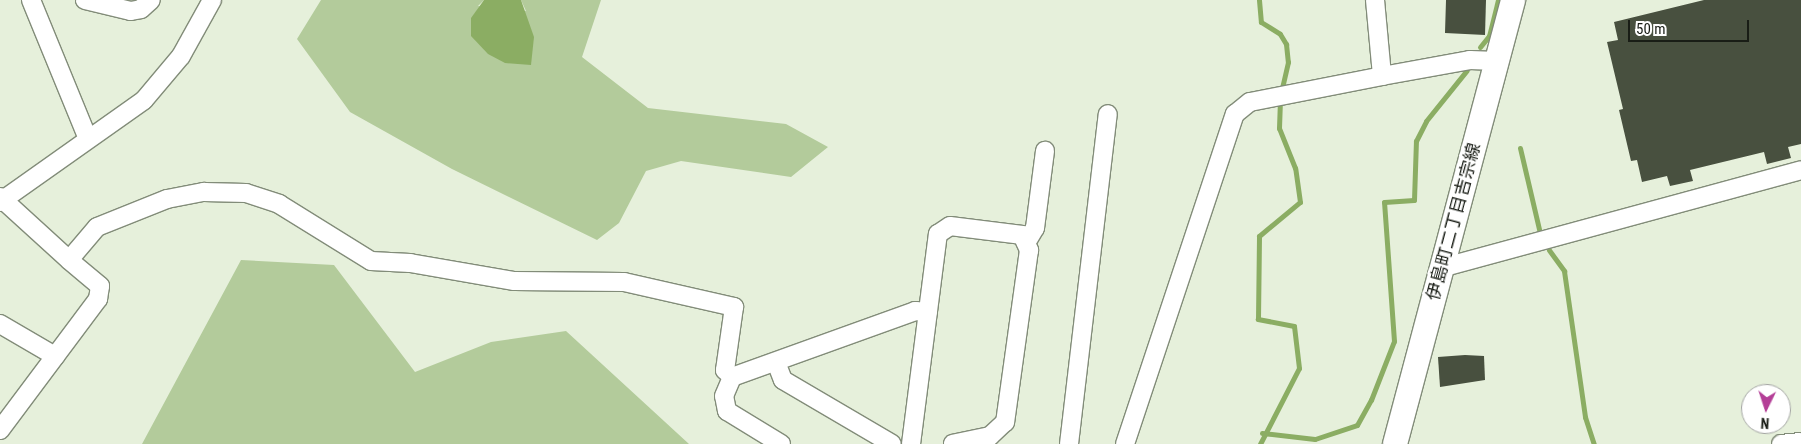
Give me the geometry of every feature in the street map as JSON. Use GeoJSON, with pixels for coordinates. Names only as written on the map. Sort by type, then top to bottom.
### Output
{"type":"FeatureCollection","features":[{"type":"Feature","properties":{"kind":"street"},"geometry":{"type":"LineString","coordinates":[[31,0],[88,139]]}},
{"type":"Feature","properties":{"kind":"street"},"geometry":{"type":"LineString","coordinates":[[85,0],[131,11],[141,10],[151,0]]}},
{"type":"Feature","properties":{"kind":"street"},"geometry":{"type":"LineString","coordinates":[[1375,0],[1382,76]]}},
{"type":"Feature","properties":{"kind":"street","name":"伊島町二丁目吉宗線"},"geometry":{"type":"LineString","coordinates":[[1395,444],[1514,0]]}},
{"type":"Feature","properties":{"kind":"street"},"geometry":{"type":"LineString","coordinates":[[1,425],[98,299],[100,286],[1,200],[144,100],[181,56],[205,2]]}},
{"type":"Feature","properties":{"kind":"street"},"geometry":{"type":"LineString","coordinates":[[1125,444],[1235,114],[1250,102],[1470,60],[1497,61]]}},
{"type":"Feature","properties":{"kind":"street"},"geometry":{"type":"LineString","coordinates":[[1069,444],[1108,114]]}},
{"type":"Feature","properties":{"kind":"street"},"geometry":{"type":"LineString","coordinates":[[1026,244],[1035,228],[1045,151]]}},
{"type":"Feature","properties":{"kind":"street"},"geometry":{"type":"LineString","coordinates":[[1441,268],[1801,170]]}},
{"type":"Feature","properties":{"kind":"street"},"geometry":{"type":"LineString","coordinates":[[69,260],[97,227],[167,199],[204,192],[246,193],[279,204],[370,261],[410,263],[514,281],[624,282],[734,307],[725,370],[732,377]]}},
{"type":"Feature","properties":{"kind":"street"},"geometry":{"type":"LineString","coordinates":[[912,444],[938,234],[950,226],[1022,235],[1029,250],[1005,422],[990,436],[953,444]]}},
{"type":"Feature","properties":{"kind":"street"},"geometry":{"type":"LineString","coordinates":[[781,444],[727,412],[724,396],[732,377],[916,311],[928,312]]}},
{"type":"Feature","properties":{"kind":"street"},"geometry":{"type":"LineString","coordinates":[[0,324],[55,356]]}},
{"type":"Feature","properties":{"kind":"street"},"geometry":{"type":"LineString","coordinates":[[776,362],[783,380],[892,444]]}},
{"type":"Feature","properties":{"kind":"street"},"geometry":{"type":"LineString","coordinates":[[1781,444],[1801,442]]}},
{"type":"Feature","properties":{"kind":"shaded area"},"geometry":{"type":"Polygon","coordinates":[[[321,0],[484,0],[478,6],[526,11],[521,0],[601,0],[582,57],[648,108],[786,124],[828,147],[791,177],[681,161],[646,171],[619,223],[597,240],[452,169],[350,112],[297,39],[321,0]]]}},
{"type":"Feature","properties":{"kind":"shaded area"},"geometry":{"type":"Polygon","coordinates":[[[484,0],[521,0],[534,37],[531,65],[505,63],[488,54],[471,36],[471,18],[484,0]]]}},
{"type":"Feature","properties":{"kind":"shaded area"},"geometry":{"type":"Polygon","coordinates":[[[241,260],[334,265],[415,372],[491,342],[566,331],[689,444],[142,444],[241,260]]]}},
{"type":"Feature","properties":{"kind":"building"},"geometry":{"type":"Polygon","coordinates":[[[1446,0],[1486,0],[1485,35],[1445,33],[1446,0]]]}},
{"type":"Feature","properties":{"kind":"building"},"geometry":{"type":"Polygon","coordinates":[[[1704,0],[1801,0],[1801,144],[1788,147],[1791,158],[1767,164],[1764,152],[1690,170],[1693,181],[1670,186],[1667,176],[1642,182],[1637,160],[1631,161],[1619,110],[1623,109],[1607,42],[1618,40],[1614,22],[1704,0]]]}},
{"type":"Feature","properties":{"kind":"building"},"geometry":{"type":"Polygon","coordinates":[[[1484,356],[1485,380],[1440,387],[1438,357],[1484,356]]]}},
{"type":"Feature","properties":{"kind":"waterway"},"geometry":{"type":"LineString","coordinates":[[1259,0],[1261,22],[1280,34],[1286,44],[1288,62],[1281,92]]}},
{"type":"Feature","properties":{"kind":"waterway"},"geometry":{"type":"LineString","coordinates":[[1480,47],[1489,36],[1498,0]]}},
{"type":"Feature","properties":{"kind":"waterway"},"geometry":{"type":"LineString","coordinates":[[1262,433],[1315,439],[1357,425],[1371,400],[1394,341],[1384,202],[1414,200],[1416,141],[1426,121],[1467,70]]}},
{"type":"Feature","properties":{"kind":"waterway"},"geometry":{"type":"LineString","coordinates":[[1260,444],[1299,368],[1294,326],[1258,319],[1259,236],[1300,202],[1295,168],[1279,128],[1280,100]]}},
{"type":"Feature","properties":{"kind":"waterway"},"geometry":{"type":"LineString","coordinates":[[1520,148],[1540,233]]}},
{"type":"Feature","properties":{"kind":"waterway"},"geometry":{"type":"LineString","coordinates":[[1549,250],[1564,271],[1585,417],[1594,444]]}}]}
